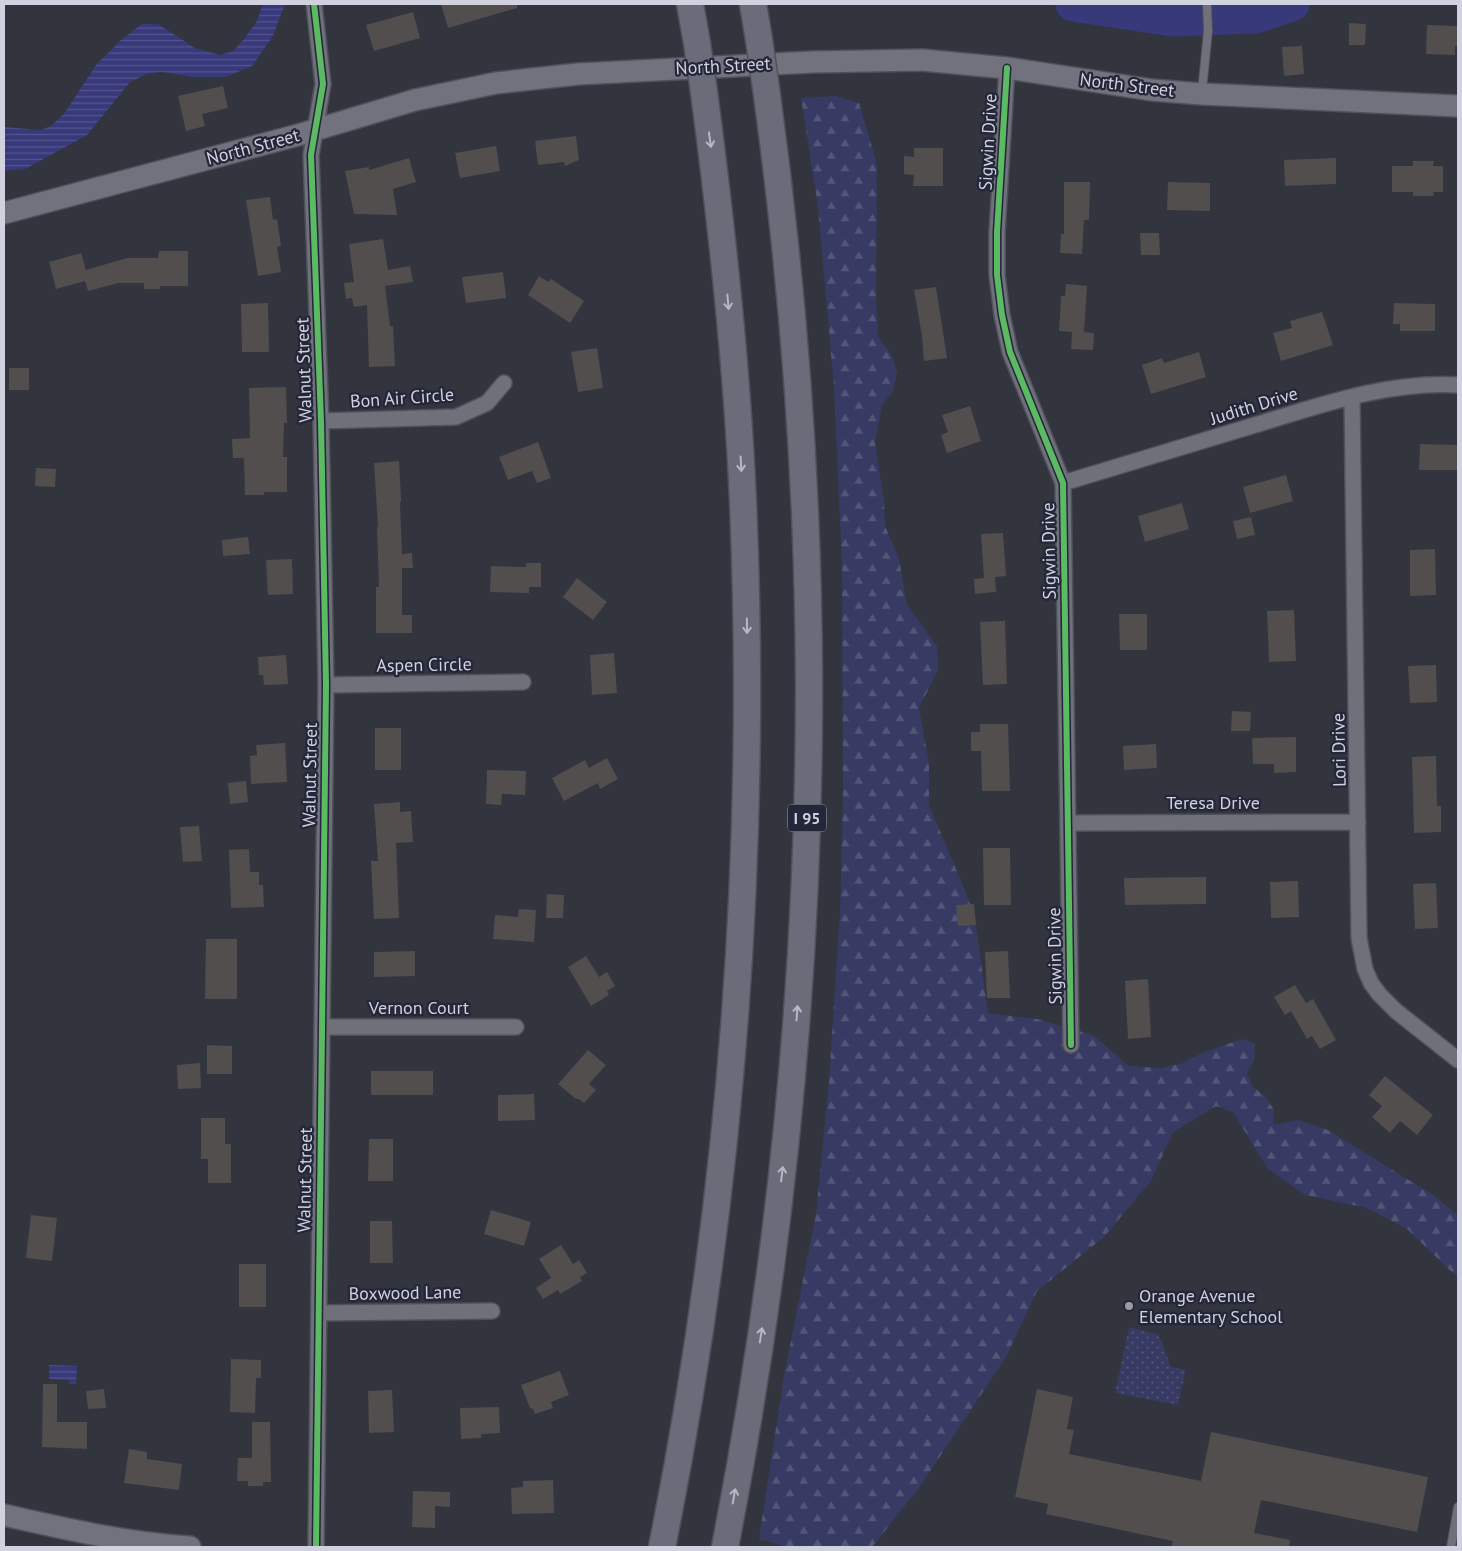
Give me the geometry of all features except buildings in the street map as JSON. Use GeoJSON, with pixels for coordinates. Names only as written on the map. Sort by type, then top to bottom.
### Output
{"type":"FeatureCollection","features":[{"type":"Feature","properties":{"kind":"highway"},"geometry":{"type":"LineString","coordinates":[[663,1545],[696,1357],[708,1278],[725,1137],[741,934],[746,784],[747,642],[739,429],[721,230],[704,92],[690,4]]}},
{"type":"Feature","properties":{"kind":"highway","name":"I 95"},"geometry":{"type":"LineString","coordinates":[[725,1545],[758,1359],[784,1161],[796,1022],[807,814],[809,676],[803,471],[793,323],[779,185],[753,4]]}},
{"type":"Feature","properties":{"kind":"main road","name":"North Street"},"geometry":{"type":"LineString","coordinates":[[4,213],[317,129],[415,100],[496,83],[578,74],[793,63],[922,60],[1007,68],[1152,90],[1458,106]]}},
{"type":"Feature","properties":{"kind":"main road"},"geometry":{"type":"LineString","coordinates":[[4,1515],[64,1529],[156,1545],[190,1547]]}},
{"type":"Feature","properties":{"kind":"street","name":"Walnut Street"},"geometry":{"type":"LineString","coordinates":[[314,4],[323,84],[317,129],[311,155],[321,421],[326,685],[316,1547]]}},
{"type":"Feature","properties":{"kind":"street","name":"Sigwin Drive"},"geometry":{"type":"LineString","coordinates":[[1007,68],[997,232],[997,275],[1002,315],[1010,352],[1063,483],[1071,1045]]}},
{"type":"Feature","properties":{"kind":"street","name":"Bon Air Circle"},"geometry":{"type":"LineString","coordinates":[[321,421],[456,417],[487,403],[504,382]]}},
{"type":"Feature","properties":{"kind":"street","name":"Judith Drive"},"geometry":{"type":"LineString","coordinates":[[1063,483],[1324,404],[1385,389],[1437,384],[1458,385]]}},
{"type":"Feature","properties":{"kind":"street","name":"Lori Drive"},"geometry":{"type":"LineString","coordinates":[[1352,398],[1359,938],[1365,969],[1371,982],[1387,1004],[1458,1060]]}},
{"type":"Feature","properties":{"kind":"street","name":"Aspen Circle"},"geometry":{"type":"LineString","coordinates":[[326,685],[523,682]]}},
{"type":"Feature","properties":{"kind":"street","name":"Teresa Drive"},"geometry":{"type":"LineString","coordinates":[[1069,823],[1358,822]]}},
{"type":"Feature","properties":{"kind":"street","name":"Vernon Court"},"geometry":{"type":"LineString","coordinates":[[322,1027],[516,1027]]}},
{"type":"Feature","properties":{"kind":"street","name":"Boxwood Lane"},"geometry":{"type":"LineString","coordinates":[[319,1313],[492,1311]]}},
{"type":"Feature","properties":{"kind":"lane"},"geometry":{"type":"LineString","coordinates":[[1202,94],[1208,31],[1207,4]]}},
{"type":"Feature","properties":{"kind":"lane"},"geometry":{"type":"LineString","coordinates":[[1451,1547],[1458,1507]]}},
{"type":"Feature","properties":{"kind":"green space"},"geometry":{"type":"Polygon","coordinates":[[[835,96],[859,103],[877,164],[876,297],[878,336],[893,358],[897,372],[893,391],[882,405],[875,443],[884,500],[885,526],[899,559],[907,605],[937,646],[938,670],[919,708],[929,764],[929,805],[974,912],[988,1013],[1037,1019],[1093,1035],[1129,1066],[1161,1068],[1183,1063],[1202,1053],[1242,1039],[1254,1043],[1255,1059],[1247,1073],[1252,1086],[1265,1096],[1274,1110],[1273,1125],[1298,1120],[1328,1130],[1433,1195],[1458,1215],[1458,1278],[1407,1229],[1367,1208],[1305,1195],[1268,1169],[1233,1112],[1216,1106],[1173,1132],[1151,1181],[1103,1238],[1037,1291],[1006,1357],[919,1488],[872,1547],[787,1547],[759,1539],[784,1376],[816,1214],[829,1082],[840,912],[843,797],[842,566],[834,387],[818,207],[801,98],[835,96]]]}},
{"type":"Feature","properties":{"kind":"green space"},"geometry":{"type":"Polygon","coordinates":[[[1129,1327],[1159,1335],[1171,1367],[1186,1370],[1178,1405],[1115,1393],[1129,1327]]]}},
{"type":"Feature","properties":{"kind":"shaded area"},"geometry":{"type":"Polygon","coordinates":[[[263,4],[285,4],[273,36],[252,66],[226,77],[193,77],[163,72],[149,73],[130,82],[87,135],[25,169],[4,171],[4,127],[41,130],[51,126],[64,114],[96,65],[121,40],[142,24],[158,24],[195,48],[220,55],[233,51],[244,39],[257,21],[263,4]]]}},
{"type":"Feature","properties":{"kind":"shaded area"},"geometry":{"type":"Polygon","coordinates":[[[49,1365],[77,1366],[76,1384],[69,1384],[69,1380],[49,1379],[49,1365]]]}},
{"type":"Feature","properties":{"kind":"waterway"},"geometry":{"type":"LineString","coordinates":[[1073,4],[1172,19],[1255,16],[1292,4]]}},
{"type":"Feature","properties":{"kind":"cycle path"},"geometry":{"type":"LineString","coordinates":[[314,4],[323,84],[311,155],[321,421],[326,685],[316,1547]]}},
{"type":"Feature","properties":{"kind":"cycle path"},"geometry":{"type":"LineString","coordinates":[[1007,68],[997,232],[997,275],[1002,315],[1010,352],[1063,483],[1071,1045]]}},
{"type":"Feature","properties":{"kind":"place","name":"Orange Avenue Elementary School"},"geometry":{"type":"Point","coordinates":[1129,1306]}}]}
